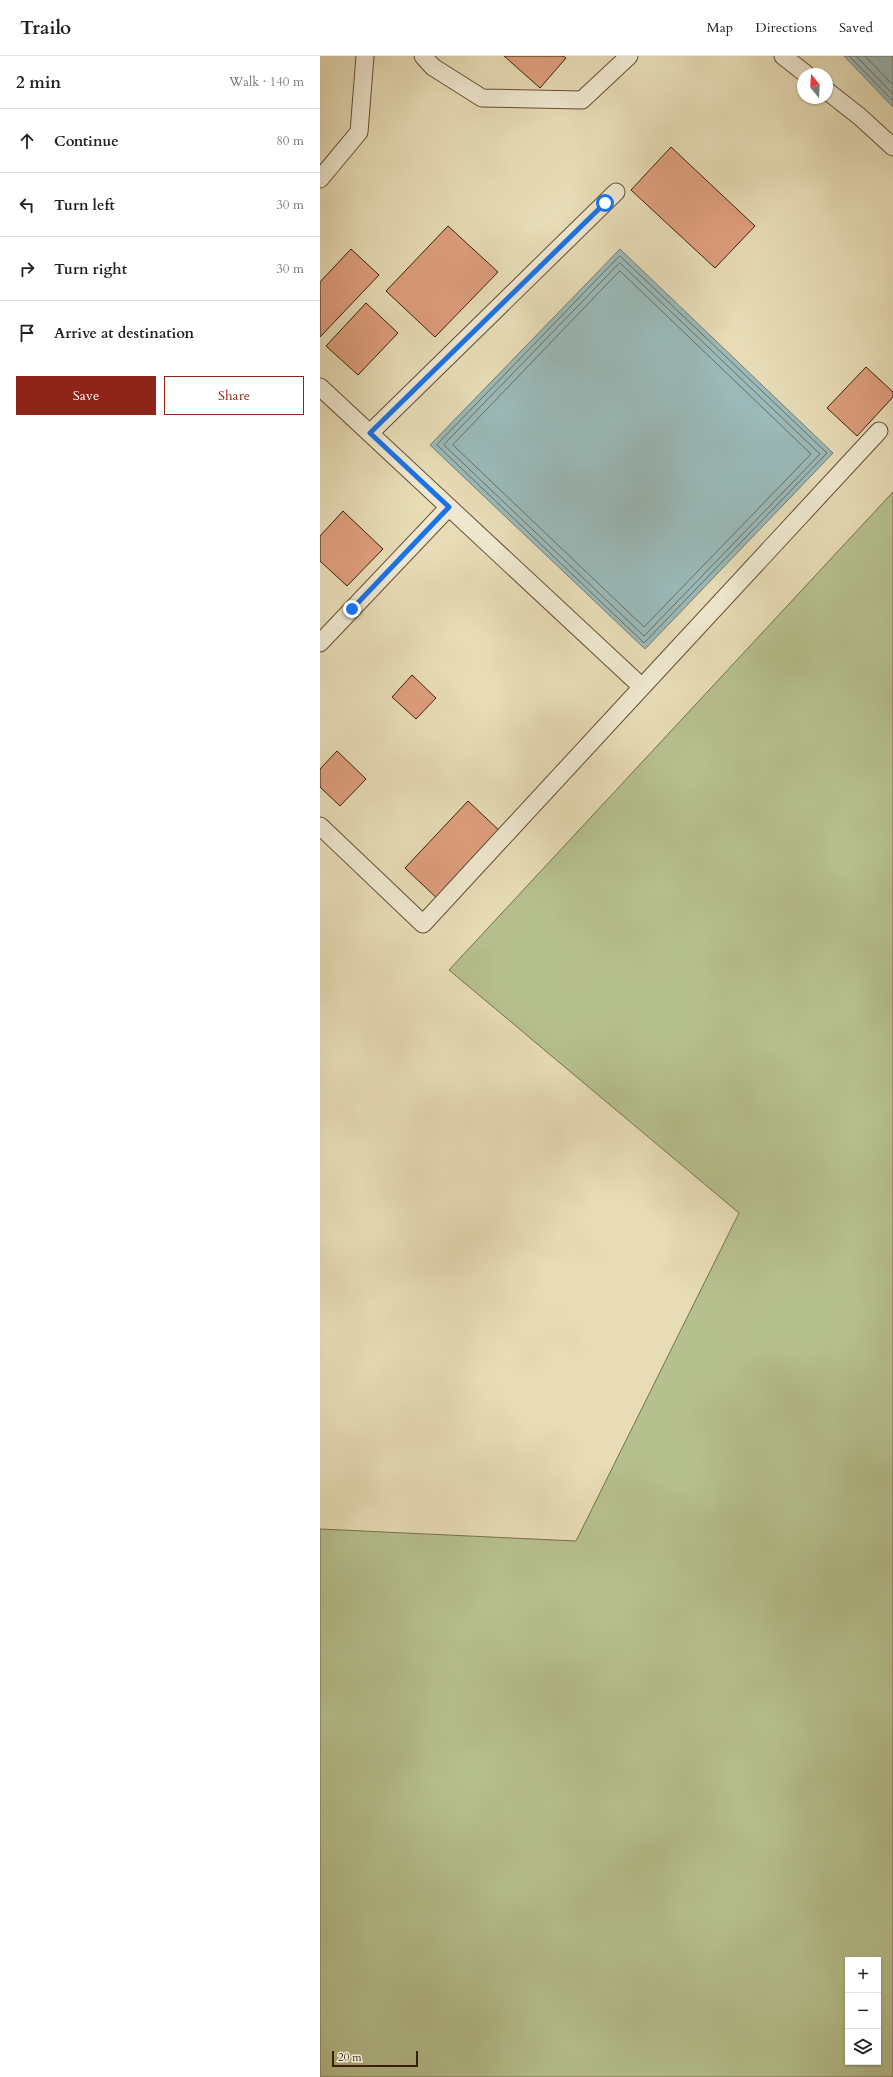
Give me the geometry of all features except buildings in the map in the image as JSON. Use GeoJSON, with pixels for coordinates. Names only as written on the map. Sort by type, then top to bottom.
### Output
{"type":"FeatureCollection","features":[{"type":"Feature","properties":{"kind":"lane"},"geometry":{"type":"LineString","coordinates":[[320,179],[358,132],[365,56]]}},
{"type":"Feature","properties":{"kind":"lane"},"geometry":{"type":"LineString","coordinates":[[423,56],[433,67],[482,98],[582,100],[629,56]]}},
{"type":"Feature","properties":{"kind":"lane"},"geometry":{"type":"LineString","coordinates":[[783,56],[798,68]]}},
{"type":"Feature","properties":{"kind":"lane"},"geometry":{"type":"LineString","coordinates":[[833,96],[859,116],[893,148]]}},
{"type":"Feature","properties":{"kind":"lane"},"geometry":{"type":"LineString","coordinates":[[370,433],[616,192]]}},
{"type":"Feature","properties":{"kind":"lane"},"geometry":{"type":"LineString","coordinates":[[320,387],[642,687]]}},
{"type":"Feature","properties":{"kind":"lane"},"geometry":{"type":"LineString","coordinates":[[320,826],[423,924],[879,432]]}},
{"type":"Feature","properties":{"kind":"lane"},"geometry":{"type":"LineString","coordinates":[[320,642],[449,507]]}},
{"type":"Feature","properties":{"kind":"green space"},"geometry":{"type":"Polygon","coordinates":[[[893,492],[893,2077],[320,2077],[320,1529],[576,1541],[739,1213],[449,970],[893,492]]]}},
{"type":"Feature","properties":{"kind":"water"},"geometry":{"type":"Polygon","coordinates":[[[844,56],[893,56],[893,107],[844,56]]]}},
{"type":"Feature","properties":{"kind":"water"},"geometry":{"type":"Polygon","coordinates":[[[620,249],[833,453],[645,649],[430,445],[620,249]]]}},
{"type":"Feature","properties":{"kind":"route"},"geometry":{"type":"LineString","coordinates":[[352,609],[449,507],[370,433],[605,203]]}}]}
